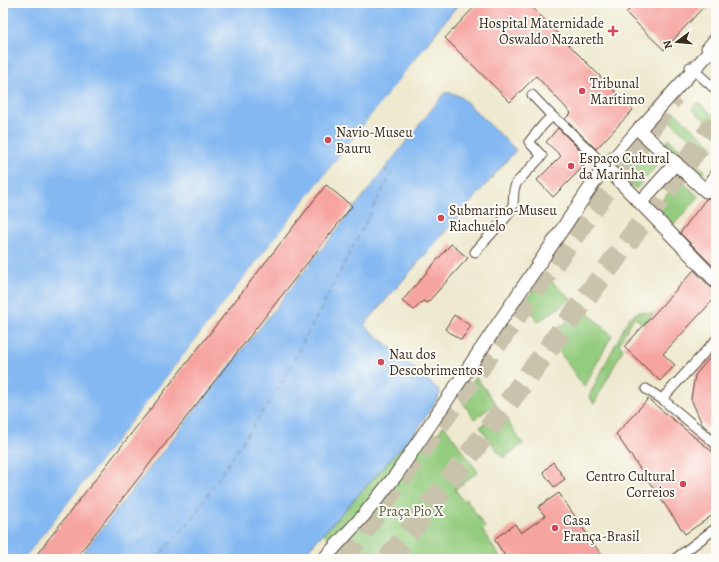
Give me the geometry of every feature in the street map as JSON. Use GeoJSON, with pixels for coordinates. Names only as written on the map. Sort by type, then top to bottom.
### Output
{"type":"FeatureCollection","features":[{"type":"Feature","properties":{"kind":"street"},"geometry":{"type":"LineString","coordinates":[[716,45],[691,68],[639,130],[706,191],[716,176]]}},
{"type":"Feature","properties":{"kind":"street"},"geometry":{"type":"LineString","coordinates":[[641,202],[676,163]]}},
{"type":"Feature","properties":{"kind":"street"},"geometry":{"type":"LineString","coordinates":[[324,559],[364,515],[396,475],[605,166],[716,282]]}},
{"type":"Feature","properties":{"kind":"lane"},"geometry":{"type":"LineString","coordinates":[[532,95],[605,166],[691,68],[716,36]]}},
{"type":"Feature","properties":{"kind":"lane"},"geometry":{"type":"LineString","coordinates":[[691,68],[716,90]]}},
{"type":"Feature","properties":{"kind":"lane"},"geometry":{"type":"LineString","coordinates":[[475,252],[507,216],[513,205],[516,184],[542,156],[529,142],[552,116]]}},
{"type":"Feature","properties":{"kind":"lane"},"geometry":{"type":"LineString","coordinates":[[662,399],[716,340]]}},
{"type":"Feature","properties":{"kind":"lane"},"geometry":{"type":"LineString","coordinates":[[646,388],[662,399],[716,444]]}},
{"type":"Feature","properties":{"kind":"lane"},"geometry":{"type":"LineString","coordinates":[[675,559],[716,528]]}},
{"type":"Feature","properties":{"kind":"green space"},"geometry":{"type":"Polygon","coordinates":[[[698,102],[716,118],[716,131],[692,109],[698,102]]]}},
{"type":"Feature","properties":{"kind":"green space"},"geometry":{"type":"Polygon","coordinates":[[[673,111],[714,147],[707,154],[667,118],[673,111]]]}},
{"type":"Feature","properties":{"kind":"green space"},"geometry":{"type":"Polygon","coordinates":[[[669,139],[705,171],[698,178],[663,146],[669,139]]]}},
{"type":"Feature","properties":{"kind":"green space"},"geometry":{"type":"Polygon","coordinates":[[[636,140],[660,162],[636,189],[615,170],[636,140]]]}},
{"type":"Feature","properties":{"kind":"green space"},"geometry":{"type":"Polygon","coordinates":[[[680,180],[699,197],[674,224],[656,207],[680,180]]]}},
{"type":"Feature","properties":{"kind":"green space"},"geometry":{"type":"Polygon","coordinates":[[[544,274],[571,299],[538,322],[525,302],[544,274]]]}},
{"type":"Feature","properties":{"kind":"green space"},"geometry":{"type":"Polygon","coordinates":[[[584,310],[612,335],[584,387],[548,335],[584,310]]]}},
{"type":"Feature","properties":{"kind":"green space"},"geometry":{"type":"Polygon","coordinates":[[[638,312],[653,314],[644,325],[634,317],[619,344],[623,349],[594,404],[589,396],[629,318],[638,312]]]}},
{"type":"Feature","properties":{"kind":"green space"},"geometry":{"type":"Polygon","coordinates":[[[476,377],[496,404],[474,419],[461,399],[476,377]]]}},
{"type":"Feature","properties":{"kind":"green space"},"geometry":{"type":"Polygon","coordinates":[[[501,412],[523,444],[503,458],[480,427],[501,412]]]}},
{"type":"Feature","properties":{"kind":"green space","name":"Praça Pio X"},"geometry":{"type":"Polygon","coordinates":[[[444,425],[478,472],[455,489],[463,501],[466,499],[485,527],[482,530],[501,559],[328,559],[336,550],[324,533],[417,430],[428,447],[444,425]]]}},
{"type":"Feature","properties":{"kind":"water"},"geometry":{"type":"Polygon","coordinates":[[[3,3],[459,3],[24,559],[3,559],[3,3]]]}},
{"type":"Feature","properties":{"kind":"water"},"geometry":{"type":"Polygon","coordinates":[[[444,93],[452,93],[461,97],[516,150],[364,325],[439,390],[440,393],[438,398],[417,430],[300,559],[78,559],[444,93]]]}},
{"type":"Feature","properties":{"kind":"pier"},"geometry":{"type":"Polygon","coordinates":[[[415,59],[417,61],[26,559],[24,559],[415,59]]]}},
{"type":"Feature","properties":{"kind":"pier"},"geometry":{"type":"Polygon","coordinates":[[[442,91],[444,93],[76,559],[442,91]]]}},
{"type":"Feature","properties":{"kind":"building"},"geometry":{"type":"Polygon","coordinates":[[[478,3],[528,3],[633,110],[596,149],[565,119],[571,113],[536,76],[510,102],[445,38],[478,3]]]}},
{"type":"Feature","properties":{"kind":"building"},"geometry":{"type":"Polygon","coordinates":[[[635,3],[707,3],[664,50],[626,13],[635,3]]]}},
{"type":"Feature","properties":{"kind":"building","name":"Espaço Cultural da Marinha"},"geometry":{"type":"Polygon","coordinates":[[[558,128],[588,158],[585,161],[587,163],[553,197],[537,180],[561,156],[546,142],[558,128]]]}},
{"type":"Feature","properties":{"kind":"building"},"geometry":{"type":"Polygon","coordinates":[[[326,185],[352,206],[75,559],[33,559],[326,185]]]}},
{"type":"Feature","properties":{"kind":"building"},"geometry":{"type":"Polygon","coordinates":[[[716,190],[716,269],[680,233],[706,199],[710,198],[716,190]]]}},
{"type":"Feature","properties":{"kind":"building"},"geometry":{"type":"Polygon","coordinates":[[[451,244],[468,258],[427,303],[423,301],[414,310],[402,301],[451,244]]]}},
{"type":"Feature","properties":{"kind":"building"},"geometry":{"type":"Polygon","coordinates":[[[694,270],[710,287],[716,289],[716,297],[663,354],[675,365],[660,381],[624,347],[694,270]]]}},
{"type":"Feature","properties":{"kind":"building"},"geometry":{"type":"Polygon","coordinates":[[[454,315],[471,326],[461,340],[445,329],[454,315]]]}},
{"type":"Feature","properties":{"kind":"building"},"geometry":{"type":"Polygon","coordinates":[[[716,351],[716,436],[702,424],[691,399],[695,375],[716,351]]]}},
{"type":"Feature","properties":{"kind":"building","name":"Centro Cultural Correios"},"geometry":{"type":"Polygon","coordinates":[[[648,399],[714,453],[712,448],[716,450],[716,513],[685,534],[616,434],[648,399]]]}},
{"type":"Feature","properties":{"kind":"building"},"geometry":{"type":"Polygon","coordinates":[[[553,462],[565,479],[554,487],[543,472],[553,462]]]}},
{"type":"Feature","properties":{"kind":"building","name":"Casa França-Brasil"},"geometry":{"type":"Polygon","coordinates":[[[559,493],[604,559],[507,559],[494,539],[515,524],[521,533],[545,516],[538,507],[559,493]]]}},
{"type":"Feature","properties":{"kind":"ferry route"},"geometry":{"type":"LineString","coordinates":[[156,559],[189,523],[283,381],[392,172],[379,168]]}},
{"type":"Feature","properties":{"kind":"tunnel"},"geometry":{"type":"LineString","coordinates":[[343,559],[673,96]]}},
{"type":"Feature","properties":{"kind":"tunnel"},"geometry":{"type":"LineString","coordinates":[[388,559],[467,458],[716,123]]}},
{"type":"Feature","properties":{"kind":"place","name":"Hospital Maternidade Oswaldo Nazareth"},"geometry":{"type":"Point","coordinates":[613,31]}},
{"type":"Feature","properties":{"kind":"place","name":"Tribunal Marítimo"},"geometry":{"type":"Point","coordinates":[582,91]}},
{"type":"Feature","properties":{"kind":"place","name":"Navio-Museu Bauru"},"geometry":{"type":"Point","coordinates":[328,140]}},
{"type":"Feature","properties":{"kind":"place","name":"Espaço Cultural da Marinha"},"geometry":{"type":"Point","coordinates":[571,166]}},
{"type":"Feature","properties":{"kind":"place","name":"Submarino-Museu Riachuelo"},"geometry":{"type":"Point","coordinates":[441,218]}},
{"type":"Feature","properties":{"kind":"place","name":"Nau dos Descobrimentos"},"geometry":{"type":"Point","coordinates":[381,362]}},
{"type":"Feature","properties":{"kind":"place","name":"Centro Cultural Correios"},"geometry":{"type":"Point","coordinates":[683,484]}},
{"type":"Feature","properties":{"kind":"place","name":"Casa França-Brasil"},"geometry":{"type":"Point","coordinates":[555,528]}}]}
